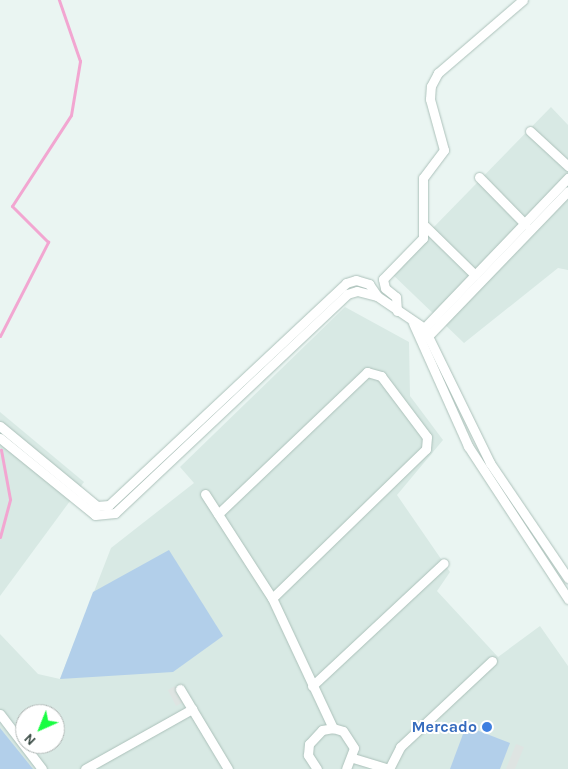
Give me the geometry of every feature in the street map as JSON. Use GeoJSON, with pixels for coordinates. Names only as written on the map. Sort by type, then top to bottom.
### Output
{"type":"FeatureCollection","features":[{"type":"Feature","properties":{"kind":"street"},"geometry":{"type":"LineString","coordinates":[[397,311],[396,297],[385,288],[383,279],[423,238],[423,178],[444,150],[430,99],[430,86],[438,73],[523,0]]}},
{"type":"Feature","properties":{"kind":"street"},"geometry":{"type":"LineString","coordinates":[[530,131],[568,166]]}},
{"type":"Feature","properties":{"kind":"street"},"geometry":{"type":"LineString","coordinates":[[479,177],[525,224]]}},
{"type":"Feature","properties":{"kind":"street"},"geometry":{"type":"LineString","coordinates":[[427,332],[475,275],[568,178]]}},
{"type":"Feature","properties":{"kind":"street"},"geometry":{"type":"LineString","coordinates":[[427,332],[568,191]]}},
{"type":"Feature","properties":{"kind":"street"},"geometry":{"type":"LineString","coordinates":[[424,226],[475,275]]}},
{"type":"Feature","properties":{"kind":"street"},"geometry":{"type":"LineString","coordinates":[[0,426],[97,506],[109,505],[346,283],[356,280],[369,284],[377,296],[427,332],[490,463],[568,578]]}},
{"type":"Feature","properties":{"kind":"street"},"geometry":{"type":"LineString","coordinates":[[0,438],[95,515],[115,513],[346,294],[357,291],[377,296]]}},
{"type":"Feature","properties":{"kind":"street"},"geometry":{"type":"LineString","coordinates":[[413,323],[468,446],[568,599]]}},
{"type":"Feature","properties":{"kind":"street"},"geometry":{"type":"LineString","coordinates":[[218,514],[367,372],[381,376],[427,437],[426,449],[272,598]]}},
{"type":"Feature","properties":{"kind":"street"},"geometry":{"type":"LineString","coordinates":[[205,494],[272,598],[333,728],[350,738],[353,758],[346,769]]}},
{"type":"Feature","properties":{"kind":"street"},"geometry":{"type":"LineString","coordinates":[[312,686],[444,563]]}},
{"type":"Feature","properties":{"kind":"street"},"geometry":{"type":"LineString","coordinates":[[353,758],[388,769],[400,747],[492,661]]}},
{"type":"Feature","properties":{"kind":"street"},"geometry":{"type":"LineString","coordinates":[[180,689],[228,769]]}},
{"type":"Feature","properties":{"kind":"street"},"geometry":{"type":"LineString","coordinates":[[85,769],[192,709]]}},
{"type":"Feature","properties":{"kind":"street"},"geometry":{"type":"LineString","coordinates":[[0,714],[42,769]]}},
{"type":"Feature","properties":{"kind":"street"},"geometry":{"type":"LineString","coordinates":[[317,769],[308,755],[309,744],[322,730],[333,728]]}},
{"type":"Feature","properties":{"kind":"shaded area"},"geometry":{"type":"Polygon","coordinates":[[[551,107],[568,125],[568,270],[558,268],[464,343],[390,272],[551,107]]]}},
{"type":"Feature","properties":{"kind":"shaded area"},"geometry":{"type":"Polygon","coordinates":[[[345,307],[409,342],[410,396],[443,440],[397,495],[450,572],[437,591],[498,657],[540,626],[568,666],[568,769],[0,769],[0,634],[38,674],[60,679],[111,548],[194,483],[180,467],[345,307]]]}},
{"type":"Feature","properties":{"kind":"shaded area"},"geometry":{"type":"Polygon","coordinates":[[[0,412],[84,482],[0,596],[0,412]]]}},
{"type":"Feature","properties":{"kind":"shaded area"},"geometry":{"type":"Polygon","coordinates":[[[169,550],[223,636],[173,672],[60,679],[93,592],[169,550]]]}},
{"type":"Feature","properties":{"kind":"shaded area"},"geometry":{"type":"Polygon","coordinates":[[[175,686],[184,702],[176,706],[168,690],[175,686]]]}},
{"type":"Feature","properties":{"kind":"shaded area"},"geometry":{"type":"Polygon","coordinates":[[[466,726],[510,743],[500,769],[450,769],[466,726]]]}},
{"type":"Feature","properties":{"kind":"shaded area"},"geometry":{"type":"Polygon","coordinates":[[[0,728],[15,747],[15,754],[21,754],[33,769],[0,769],[0,728]]]}},
{"type":"Feature","properties":{"kind":"shaded area"},"geometry":{"type":"Polygon","coordinates":[[[516,744],[524,747],[515,769],[506,769],[516,744]]]}},
{"type":"Feature","properties":{"kind":"waterway"},"geometry":{"type":"LineString","coordinates":[[0,336],[48,242],[12,206],[71,115],[80,61],[59,0]]}},
{"type":"Feature","properties":{"kind":"waterway"},"geometry":{"type":"LineString","coordinates":[[0,537],[10,499],[1,450]]}},
{"type":"Feature","properties":{"kind":"place","name":"Mercado"},"geometry":{"type":"Point","coordinates":[487,727]}}]}
